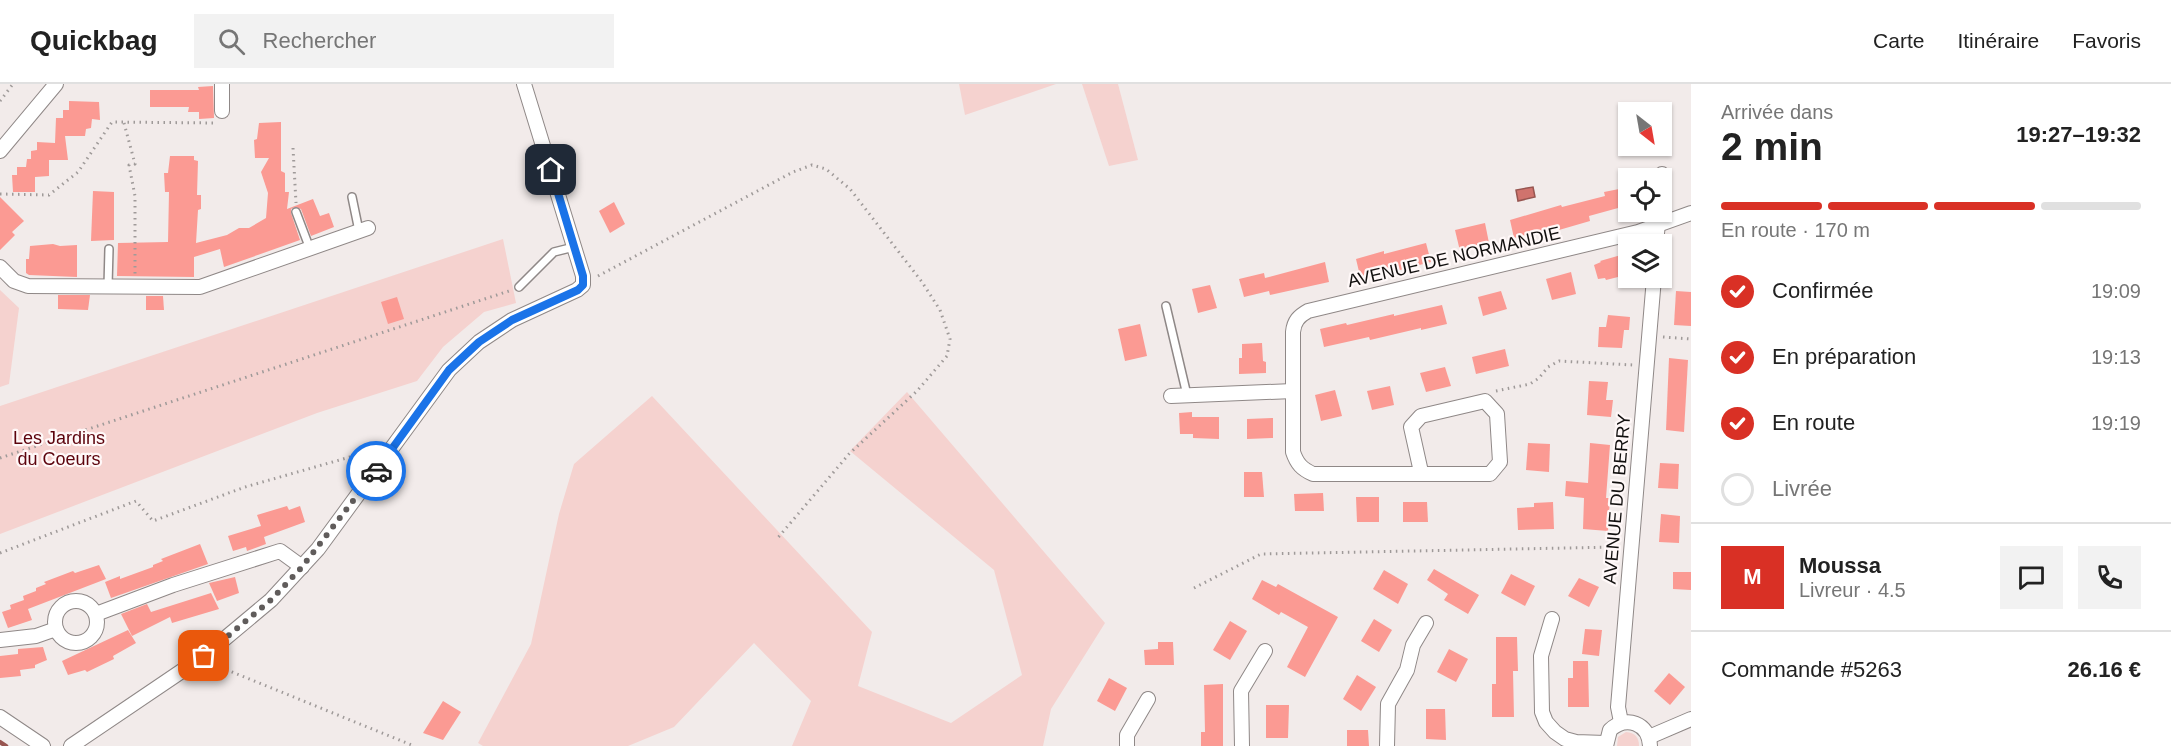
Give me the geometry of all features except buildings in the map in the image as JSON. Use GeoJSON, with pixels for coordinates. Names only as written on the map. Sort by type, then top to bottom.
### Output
{"type":"FeatureCollection","features":[{"type":"Feature","properties":{"kind":"street"},"geometry":{"type":"LineString","coordinates":[[0,151],[56,84]]}},
{"type":"Feature","properties":{"kind":"street"},"geometry":{"type":"LineString","coordinates":[[222,84],[222,111]]}},
{"type":"Feature","properties":{"kind":"street"},"geometry":{"type":"LineString","coordinates":[[70,746],[200,659],[271,600],[302,567],[338,522],[449,370],[479,342],[512,320],[578,290],[583,285],[583,276],[524,84]]}},
{"type":"Feature","properties":{"kind":"street","name":"AVENUE DE NORMANDIE"},"geometry":{"type":"LineString","coordinates":[[1672,216],[1691,213]]}},
{"type":"Feature","properties":{"kind":"street","name":"AVENUE DE NORMANDIE"},"geometry":{"type":"LineString","coordinates":[[1421,472],[1313,474],[1304,470],[1297,462],[1293,452],[1294,324],[1300,316],[1308,311],[1638,232],[1652,222]]}},
{"type":"Feature","properties":{"kind":"street"},"geometry":{"type":"LineString","coordinates":[[0,267],[14,281],[28,286],[200,287],[363,229]]}},
{"type":"Feature","properties":{"kind":"street","name":"AVENUE DU BERRY"},"geometry":{"type":"LineString","coordinates":[[1621,722],[1618,707],[1653,288]]}},
{"type":"Feature","properties":{"kind":"street"},"geometry":{"type":"LineString","coordinates":[[1171,396],[1293,391]]}},
{"type":"Feature","properties":{"kind":"street"},"geometry":{"type":"LineString","coordinates":[[1485,401],[1497,414],[1500,462],[1490,474],[1421,472],[1411,427],[1421,416],[1485,401]]}},
{"type":"Feature","properties":{"kind":"street"},"geometry":{"type":"LineString","coordinates":[[96,614],[173,585],[280,551],[302,567]]}},
{"type":"Feature","properties":{"kind":"street"},"geometry":{"type":"LineString","coordinates":[[72,601],[86,603],[96,614],[97,627],[84,642],[70,642],[64,639],[56,629],[56,615],[65,603],[72,601]]}},
{"type":"Feature","properties":{"kind":"street"},"geometry":{"type":"LineString","coordinates":[[1552,619],[1541,656],[1542,712],[1546,722],[1555,732],[1565,739],[1576,742],[1605,745],[1610,730],[1621,722],[1635,723],[1641,726],[1649,742],[1691,718]]}},
{"type":"Feature","properties":{"kind":"street"},"geometry":{"type":"LineString","coordinates":[[1387,746],[1388,704],[1407,670],[1413,645],[1426,623]]}},
{"type":"Feature","properties":{"kind":"street"},"geometry":{"type":"LineString","coordinates":[[0,640],[36,636],[56,629]]}},
{"type":"Feature","properties":{"kind":"street"},"geometry":{"type":"LineString","coordinates":[[1242,746],[1241,691],[1264,651]]}},
{"type":"Feature","properties":{"kind":"street"},"geometry":{"type":"LineString","coordinates":[[1127,746],[1127,735],[1149,699]]}},
{"type":"Feature","properties":{"kind":"street"},"geometry":{"type":"LineString","coordinates":[[0,717],[43,746]]}},
{"type":"Feature","properties":{"kind":"lane"},"geometry":{"type":"LineString","coordinates":[[352,196],[363,229]]}},
{"type":"Feature","properties":{"kind":"lane"},"geometry":{"type":"LineString","coordinates":[[296,212],[310,249]]}},
{"type":"Feature","properties":{"kind":"lane"},"geometry":{"type":"LineString","coordinates":[[519,287],[554,252],[574,247]]}},
{"type":"Feature","properties":{"kind":"lane"},"geometry":{"type":"LineString","coordinates":[[108,286],[109,249]]}},
{"type":"Feature","properties":{"kind":"lane"},"geometry":{"type":"LineString","coordinates":[[1166,306],[1187,395]]}},
{"type":"Feature","properties":{"kind":"path"},"geometry":{"type":"LineString","coordinates":[[0,101],[13,84]]}},
{"type":"Feature","properties":{"kind":"path"},"geometry":{"type":"LineString","coordinates":[[0,194],[49,195],[78,172],[112,122],[218,123],[222,111]]}},
{"type":"Feature","properties":{"kind":"path"},"geometry":{"type":"LineString","coordinates":[[124,123],[135,164],[129,165],[135,196],[134,286]]}},
{"type":"Feature","properties":{"kind":"path"},"geometry":{"type":"LineString","coordinates":[[293,148],[296,212]]}},
{"type":"Feature","properties":{"kind":"path"},"geometry":{"type":"LineString","coordinates":[[583,285],[793,172],[812,165],[826,169],[850,189],[890,239],[940,310],[950,339],[947,356],[917,391],[849,453],[776,540]]}},
{"type":"Feature","properties":{"kind":"path"},"geometry":{"type":"LineString","coordinates":[[0,458],[519,287]]}},
{"type":"Feature","properties":{"kind":"path"},"geometry":{"type":"LineString","coordinates":[[1650,336],[1691,339]]}},
{"type":"Feature","properties":{"kind":"path"},"geometry":{"type":"LineString","coordinates":[[1485,401],[1495,391],[1530,384],[1539,378],[1548,367],[1559,361],[1647,366]]}},
{"type":"Feature","properties":{"kind":"path"},"geometry":{"type":"LineString","coordinates":[[0,553],[136,501],[153,521],[244,487],[396,444]]}},
{"type":"Feature","properties":{"kind":"path"},"geometry":{"type":"LineString","coordinates":[[1194,588],[1262,554],[1631,547]]}},
{"type":"Feature","properties":{"kind":"path"},"geometry":{"type":"LineString","coordinates":[[200,659],[414,746]]}},
{"type":"Feature","properties":{"kind":"green space"},"geometry":{"type":"Polygon","coordinates":[[[959,84],[1056,84],[965,115],[959,84]]]}},
{"type":"Feature","properties":{"kind":"green space"},"geometry":{"type":"Polygon","coordinates":[[[1082,84],[1118,84],[1138,160],[1109,166],[1082,84]]]}},
{"type":"Feature","properties":{"kind":"green space","name":"Les Jardins du Coeurs"},"geometry":{"type":"Polygon","coordinates":[[[503,239],[516,303],[484,312],[443,347],[417,381],[317,413],[0,534],[0,406],[503,239]]]}},
{"type":"Feature","properties":{"kind":"green space"},"geometry":{"type":"Polygon","coordinates":[[[0,290],[19,308],[9,384],[0,387],[0,290]]]}},
{"type":"Feature","properties":{"kind":"green space"},"geometry":{"type":"Polygon","coordinates":[[[907,392],[1105,623],[1051,709],[1043,746],[792,746],[811,701],[754,643],[674,727],[628,746],[483,746],[478,743],[531,644],[559,514],[574,464],[652,396],[872,632],[858,686],[951,723],[1022,675],[994,570],[850,451],[907,392]]]}},
{"type":"Feature","properties":{"kind":"green space"},"geometry":{"type":"Polygon","coordinates":[[[1626,732],[1636,736],[1639,746],[1617,746],[1618,737],[1626,732]]]}},
{"type":"Feature","properties":{"kind":"shaded area"},"geometry":{"type":"Polygon","coordinates":[[[1533,187],[1535,197],[1518,201],[1516,190],[1533,187]]]}},
{"type":"Feature","properties":{"kind":"waterway"},"geometry":{"type":"LineString","coordinates":[[0,742],[6,746]]}},
{"type":"Feature","properties":{"kind":"way so far"},"geometry":{"type":"LineString","coordinates":[[204,656],[271,600],[302,567],[376,471]]}},
{"type":"Feature","properties":{"kind":"route"},"geometry":{"type":"LineString","coordinates":[[376,471],[449,370],[479,342],[512,320],[578,290],[583,285],[583,276],[551,170]]}}]}
